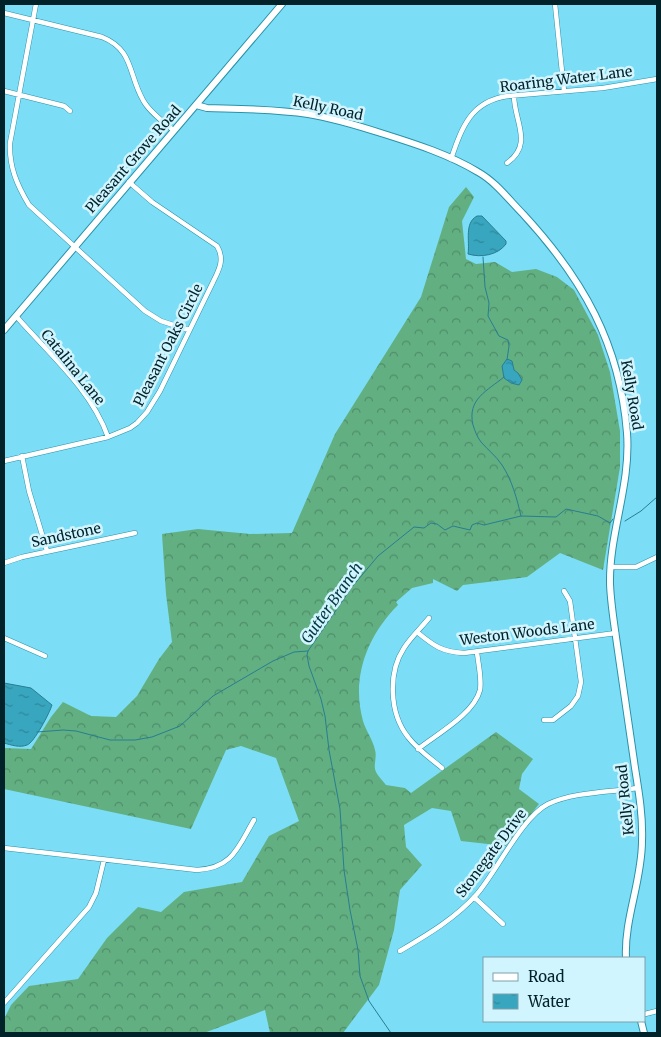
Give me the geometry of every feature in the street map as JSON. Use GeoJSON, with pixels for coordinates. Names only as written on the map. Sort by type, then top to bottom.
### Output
{"type":"FeatureCollection","features":[{"type":"Feature","properties":{"kind":"street"},"geometry":{"type":"LineString","coordinates":[[36,4],[13,122],[10,155],[14,175],[29,205],[145,312],[161,321],[190,330]]}},
{"type":"Feature","properties":{"kind":"street","name":"Pleasant Grove Road"},"geometry":{"type":"LineString","coordinates":[[4,330],[282,4]]}},
{"type":"Feature","properties":{"kind":"street"},"geometry":{"type":"LineString","coordinates":[[556,4],[564,91]]}},
{"type":"Feature","properties":{"kind":"street"},"geometry":{"type":"LineString","coordinates":[[4,13],[102,36],[114,42],[123,51],[143,101],[174,131]]}},
{"type":"Feature","properties":{"kind":"street","name":"Roaring Water Lane"},"geometry":{"type":"LineString","coordinates":[[452,159],[462,128],[472,114],[488,102],[503,97],[603,88],[657,79]]}},
{"type":"Feature","properties":{"kind":"street"},"geometry":{"type":"LineString","coordinates":[[4,91],[64,106],[70,111]]}},
{"type":"Feature","properties":{"kind":"street"},"geometry":{"type":"LineString","coordinates":[[507,163],[518,152],[522,141],[514,96]]}},
{"type":"Feature","properties":{"kind":"street","name":"Kelly Road"},"geometry":{"type":"LineString","coordinates":[[196,105],[207,108],[287,112],[325,117],[405,141],[477,171],[488,179],[550,244],[567,266],[583,292],[608,342],[622,399],[628,451],[624,491],[611,567],[611,596],[642,817],[642,846],[627,938],[626,957]]}},
{"type":"Feature","properties":{"kind":"street"},"geometry":{"type":"LineString","coordinates":[[4,155],[10,155]]}},
{"type":"Feature","properties":{"kind":"street","name":"Pleasant Oaks Circle"},"geometry":{"type":"LineString","coordinates":[[4,461],[108,437],[137,423],[147,412],[160,391],[220,267],[220,252],[217,246],[156,204],[129,182]]}},
{"type":"Feature","properties":{"kind":"street","name":"Catalina Lane"},"geometry":{"type":"LineString","coordinates":[[16,316],[58,362],[84,395],[98,416],[108,437]]}},
{"type":"Feature","properties":{"kind":"street"},"geometry":{"type":"LineString","coordinates":[[22,456],[29,491],[47,551]]}},
{"type":"Feature","properties":{"kind":"street","name":"Sandstone"},"geometry":{"type":"LineString","coordinates":[[4,563],[22,556],[134,533]]}},
{"type":"Feature","properties":{"kind":"street"},"geometry":{"type":"LineString","coordinates":[[611,567],[636,567],[657,557]]}},
{"type":"Feature","properties":{"kind":"street"},"geometry":{"type":"LineString","coordinates":[[544,720],[553,720],[571,706],[578,696],[581,682],[570,601],[564,591]]}},
{"type":"Feature","properties":{"kind":"street"},"geometry":{"type":"LineString","coordinates":[[430,618],[404,649],[396,666],[393,689],[396,712],[406,735],[418,749],[442,768]]}},
{"type":"Feature","properties":{"kind":"street","name":"Weston Woods Lane"},"geometry":{"type":"LineString","coordinates":[[417,632],[433,645],[449,652],[464,653],[616,633]]}},
{"type":"Feature","properties":{"kind":"street"},"geometry":{"type":"LineString","coordinates":[[4,638],[45,656]]}},
{"type":"Feature","properties":{"kind":"street"},"geometry":{"type":"LineString","coordinates":[[418,749],[467,712],[475,703],[480,689],[477,652]]}},
{"type":"Feature","properties":{"kind":"street","name":"Stonegate Drive"},"geometry":{"type":"LineString","coordinates":[[400,951],[452,917],[474,897],[527,823],[542,807],[565,798],[638,788]]}},
{"type":"Feature","properties":{"kind":"street"},"geometry":{"type":"LineString","coordinates":[[4,848],[197,870],[214,868],[225,863],[231,857],[254,820]]}},
{"type":"Feature","properties":{"kind":"street"},"geometry":{"type":"LineString","coordinates":[[4,1003],[89,907],[96,893],[104,860]]}},
{"type":"Feature","properties":{"kind":"street"},"geometry":{"type":"LineString","coordinates":[[474,897],[503,924]]}},
{"type":"Feature","properties":{"kind":"green space"},"geometry":{"type":"Polygon","coordinates":[[[466,187],[474,197],[462,221],[466,259],[476,264],[495,262],[512,272],[536,269],[557,277],[574,290],[598,335],[610,372],[620,431],[620,467],[603,570],[560,553],[527,577],[463,585],[457,591],[433,579],[433,583],[412,588],[396,602],[398,605],[387,617],[370,644],[364,658],[361,674],[359,689],[360,705],[363,721],[375,750],[376,771],[386,785],[405,788],[411,793],[496,732],[533,759],[522,774],[519,789],[539,804],[506,846],[461,841],[451,811],[432,808],[404,825],[406,847],[422,865],[400,890],[394,930],[379,985],[343,1033],[270,1033],[265,1010],[204,1033],[4,1033],[4,1019],[11,1005],[29,986],[78,979],[107,938],[138,907],[161,912],[184,892],[242,882],[269,836],[299,821],[276,758],[241,746],[226,750],[191,829],[4,789],[4,748],[31,749],[63,702],[91,716],[116,717],[137,696],[159,659],[172,642],[166,594],[162,534],[198,529],[250,534],[292,533],[335,434],[421,297],[449,207],[466,187]]]}},
{"type":"Feature","properties":{"kind":"water"},"geometry":{"type":"Polygon","coordinates":[[[477,216],[482,216],[506,241],[506,244],[499,251],[484,255],[468,254],[470,223],[477,216]]]}},
{"type":"Feature","properties":{"kind":"water"},"geometry":{"type":"Polygon","coordinates":[[[507,359],[512,361],[514,370],[522,380],[519,385],[511,383],[504,378],[502,366],[507,359]]]}},
{"type":"Feature","properties":{"kind":"water"},"geometry":{"type":"Polygon","coordinates":[[[4,683],[31,688],[52,705],[37,733],[27,745],[18,746],[4,743],[4,683]]]}},
{"type":"Feature","properties":{"kind":"waterway"},"geometry":{"type":"LineString","coordinates":[[483,257],[485,287],[489,303],[488,316],[499,336],[508,340],[507,360]]}},
{"type":"Feature","properties":{"kind":"waterway"},"geometry":{"type":"LineString","coordinates":[[504,377],[485,391],[476,402],[473,408],[473,425],[480,440],[506,471],[514,490],[521,516]]}},
{"type":"Feature","properties":{"kind":"waterway","name":"Gutter Branch"},"geometry":{"type":"LineString","coordinates":[[625,521],[641,511],[657,497]]}},
{"type":"Feature","properties":{"kind":"waterway","name":"Gutter Branch"},"geometry":{"type":"LineString","coordinates":[[391,1033],[369,1001],[360,976],[358,950],[344,870],[340,809],[325,716],[309,666],[308,651],[352,587],[378,556],[414,527],[424,528],[431,523],[437,524],[445,530],[453,526],[470,530],[472,525],[477,523],[484,525],[521,516],[556,517],[566,509],[598,516],[610,523],[613,519]]}},
{"type":"Feature","properties":{"kind":"waterway"},"geometry":{"type":"LineString","coordinates":[[37,732],[76,731],[110,740],[135,740],[152,737],[180,726],[213,696],[273,661],[294,652],[308,651]]}}]}
